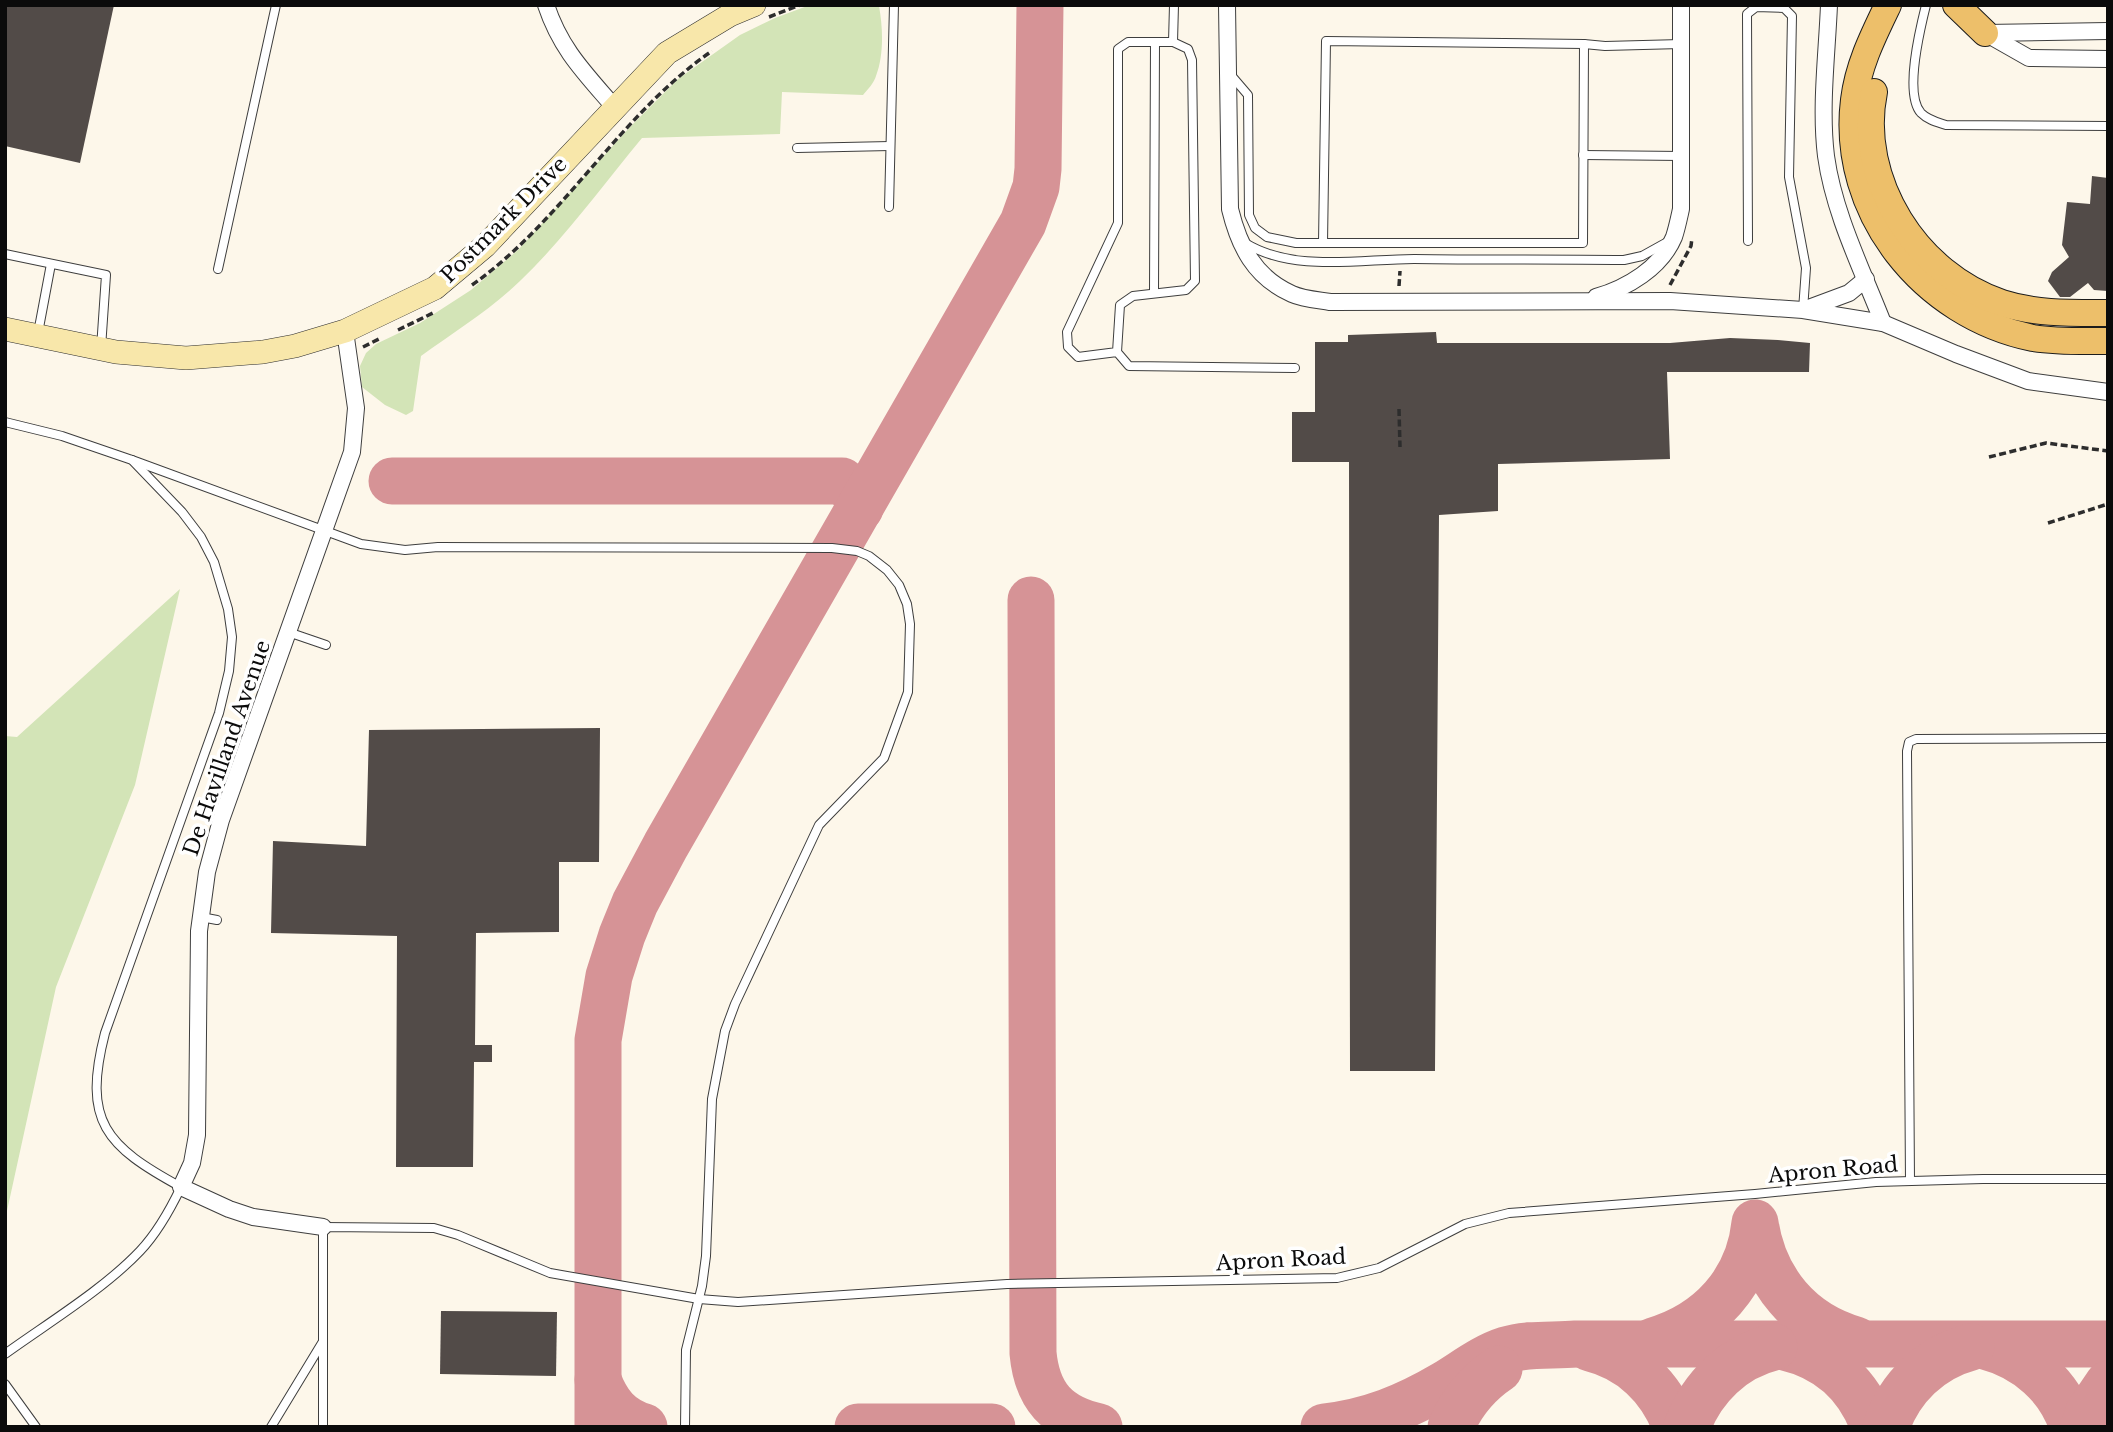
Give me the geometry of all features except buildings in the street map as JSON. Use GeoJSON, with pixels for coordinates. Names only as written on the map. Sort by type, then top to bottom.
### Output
{"type":"FeatureCollection","features":[{"type":"Feature","properties":{"kind":"main road"},"geometry":{"type":"LineString","coordinates":[[1888,5],[1860,69],[1853,101],[1856,161],[1863,189],[1886,239],[1903,263],[1924,284],[1945,300],[1981,320],[2034,338],[2108,341]]}},
{"type":"Feature","properties":{"kind":"main road"},"geometry":{"type":"LineString","coordinates":[[1905,5],[1885,46],[1871,104],[1874,161],[1896,216],[1928,256],[1969,287],[1990,298],[2035,310],[2108,313]]}},
{"type":"Feature","properties":{"kind":"main road"},"geometry":{"type":"LineString","coordinates":[[1956,5],[1985,33]]}},
{"type":"Feature","properties":{"kind":"street"},"geometry":{"type":"LineString","coordinates":[[546,5],[570,57],[615,108]]}},
{"type":"Feature","properties":{"kind":"street"},"geometry":{"type":"LineString","coordinates":[[1227,5],[1230,209],[1237,238],[1249,259],[1266,277],[1292,294],[1330,302],[1670,301],[1803,310],[1882,323],[2028,381],[2108,392]]}},
{"type":"Feature","properties":{"kind":"street"},"geometry":{"type":"LineString","coordinates":[[1577,302],[1615,292],[1636,279],[1654,265],[1673,239],[1681,209],[1681,5]]}},
{"type":"Feature","properties":{"kind":"street"},"geometry":{"type":"LineString","coordinates":[[1829,5],[1826,154],[1831,184],[1841,215],[1882,323]]}},
{"type":"Feature","properties":{"kind":"street","name":"Postmark Drive"},"geometry":{"type":"LineString","coordinates":[[5,329],[146,356],[208,358],[295,346],[345,331],[435,288],[485,246],[667,53],[730,15],[758,13]]}},
{"type":"Feature","properties":{"kind":"street"},"geometry":{"type":"LineString","coordinates":[[1985,33],[2108,30]]}},
{"type":"Feature","properties":{"kind":"street"},"geometry":{"type":"LineString","coordinates":[[1985,33],[2029,58],[2108,59]]}},
{"type":"Feature","properties":{"kind":"street"},"geometry":{"type":"LineString","coordinates":[[1803,310],[1849,293],[1866,279]]}},
{"type":"Feature","properties":{"kind":"street","name":"De Havilland Avenue"},"geometry":{"type":"LineString","coordinates":[[181,1187],[192,1163],[197,1135],[198,988],[201,917],[207,872],[221,820],[354,444],[356,408],[345,331]]}},
{"type":"Feature","properties":{"kind":"street"},"geometry":{"type":"LineString","coordinates":[[181,1187],[253,1217],[323,1227]]}},
{"type":"Feature","properties":{"kind":"lane"},"geometry":{"type":"LineString","coordinates":[[218,269],[276,5]]}},
{"type":"Feature","properties":{"kind":"lane"},"geometry":{"type":"LineString","coordinates":[[889,207],[894,5]]}},
{"type":"Feature","properties":{"kind":"lane"},"geometry":{"type":"LineString","coordinates":[[1173,42],[1174,5]]}},
{"type":"Feature","properties":{"kind":"lane"},"geometry":{"type":"LineString","coordinates":[[1926,5],[1918,43],[1914,89],[1915,102],[1921,112],[1933,121],[1946,125],[2108,126]]}},
{"type":"Feature","properties":{"kind":"lane"},"geometry":{"type":"LineString","coordinates":[[1748,241],[1747,14],[1756,7],[1784,8],[1792,16],[1789,177],[1806,268],[1803,310]]}},
{"type":"Feature","properties":{"kind":"lane"},"geometry":{"type":"LineString","coordinates":[[1323,243],[1326,41],[1605,46],[1681,44]]}},
{"type":"Feature","properties":{"kind":"lane"},"geometry":{"type":"LineString","coordinates":[[1117,352],[1078,357],[1068,347],[1067,332],[1118,223],[1118,48],[1128,42],[1173,42],[1188,49],[1192,60],[1195,281],[1186,290],[1133,296],[1120,304],[1117,352],[1129,366],[1295,368]]}},
{"type":"Feature","properties":{"kind":"lane"},"geometry":{"type":"LineString","coordinates":[[1154,293],[1155,42]]}},
{"type":"Feature","properties":{"kind":"lane"},"geometry":{"type":"LineString","coordinates":[[1228,72],[1248,95],[1249,215],[1255,228],[1267,237],[1296,243],[1583,243],[1584,44]]}},
{"type":"Feature","properties":{"kind":"lane"},"geometry":{"type":"LineString","coordinates":[[797,148],[890,146]]}},
{"type":"Feature","properties":{"kind":"lane"},"geometry":{"type":"LineString","coordinates":[[1583,155],[1682,156]]}},
{"type":"Feature","properties":{"kind":"lane"},"geometry":{"type":"LineString","coordinates":[[1237,238],[1258,251],[1317,262],[1391,259],[1624,260],[1642,256],[1673,239]]}},
{"type":"Feature","properties":{"kind":"lane"},"geometry":{"type":"LineString","coordinates":[[5,254],[106,275],[101,349]]}},
{"type":"Feature","properties":{"kind":"lane"},"geometry":{"type":"LineString","coordinates":[[38,336],[51,264]]}},
{"type":"Feature","properties":{"kind":"lane"},"geometry":{"type":"LineString","coordinates":[[5,422],[62,436],[371,547],[405,550],[438,547],[832,548],[857,551],[869,556],[887,570],[899,585],[909,616],[910,672],[908,692],[884,758],[818,825],[725,1031],[712,1099],[705,1256],[699,1298],[686,1350],[685,1427]]}},
{"type":"Feature","properties":{"kind":"lane"},"geometry":{"type":"LineString","coordinates":[[5,1354],[93,1290],[139,1252],[162,1222],[181,1187],[133,1158],[113,1139],[100,1115],[97,1069],[105,1033],[219,713],[229,671],[232,637],[222,586],[214,562],[201,537],[182,512],[132,460]]}},
{"type":"Feature","properties":{"kind":"lane"},"geometry":{"type":"LineString","coordinates":[[288,632],[326,645]]}},
{"type":"Feature","properties":{"kind":"lane"},"geometry":{"type":"LineString","coordinates":[[1910,1181],[1909,743],[1916,738],[2108,738]]}},
{"type":"Feature","properties":{"kind":"lane"},"geometry":{"type":"LineString","coordinates":[[201,917],[218,920]]}},
{"type":"Feature","properties":{"kind":"lane","name":"Apron Road"},"geometry":{"type":"LineString","coordinates":[[323,1227],[434,1228],[458,1235],[550,1273],[727,1302],[761,1302],[1007,1284],[1337,1278],[1379,1268],[1465,1224],[1508,1213],[1910,1181],[2108,1179]]}},
{"type":"Feature","properties":{"kind":"lane"},"geometry":{"type":"LineString","coordinates":[[323,1227],[323,1427]]}},
{"type":"Feature","properties":{"kind":"lane"},"geometry":{"type":"LineString","coordinates":[[271,1427],[324,1341]]}},
{"type":"Feature","properties":{"kind":"lane"},"geometry":{"type":"LineString","coordinates":[[5,1384],[36,1427]]}},
{"type":"Feature","properties":{"kind":"path"},"geometry":{"type":"LineString","coordinates":[[758,13],[800,5]]}},
{"type":"Feature","properties":{"kind":"path"},"geometry":{"type":"LineString","coordinates":[[462,292],[482,278],[533,232],[633,121],[688,67],[718,47]]}},
{"type":"Feature","properties":{"kind":"path"},"geometry":{"type":"LineString","coordinates":[[1399,289],[1400,271]]}},
{"type":"Feature","properties":{"kind":"path"},"geometry":{"type":"LineString","coordinates":[[395,331],[441,307]]}},
{"type":"Feature","properties":{"kind":"path"},"geometry":{"type":"LineString","coordinates":[[349,354],[383,337]]}},
{"type":"Feature","properties":{"kind":"path"},"geometry":{"type":"LineString","coordinates":[[1399,409],[1400,447]]}},
{"type":"Feature","properties":{"kind":"path"},"geometry":{"type":"LineString","coordinates":[[1989,457],[2046,443],[2108,451]]}},
{"type":"Feature","properties":{"kind":"path"},"geometry":{"type":"LineString","coordinates":[[2048,523],[2108,504]]}},
{"type":"Feature","properties":{"kind":"green space"},"geometry":{"type":"Polygon","coordinates":[[[810,5],[879,6],[882,50],[879,68],[871,86],[863,95],[782,92],[780,134],[642,138],[568,230],[520,281],[484,311],[421,356],[413,411],[406,415],[385,405],[362,387],[360,366],[366,353],[376,344],[420,323],[471,290],[518,250],[630,127],[678,79],[740,35],[810,5]]]}},
{"type":"Feature","properties":{"kind":"green space"},"geometry":{"type":"Polygon","coordinates":[[[180,589],[135,785],[56,987],[5,1220],[5,736],[17,737],[180,589]]]}},
{"type":"Feature","properties":{"kind":"taxiway"},"geometry":{"type":"LineString","coordinates":[[598,1427],[598,1040],[609,976],[635,903],[666,845],[1023,223],[1036,187],[1038,169],[1040,5]]}},
{"type":"Feature","properties":{"kind":"taxiway"},"geometry":{"type":"LineString","coordinates":[[392,481],[842,481],[858,495],[860,508]]}},
{"type":"Feature","properties":{"kind":"taxiway"},"geometry":{"type":"LineString","coordinates":[[1031,600],[1033,1353],[1039,1381],[1052,1403],[1072,1418],[1099,1427]]}},
{"type":"Feature","properties":{"kind":"taxiway"},"geometry":{"type":"LineString","coordinates":[[1653,1341],[1692,1324],[1723,1298],[1744,1264],[1755,1223],[1767,1263],[1788,1297],[1818,1323],[1856,1340]]}},
{"type":"Feature","properties":{"kind":"taxiway"},"geometry":{"type":"LineString","coordinates":[[1324,1427],[1372,1417],[1401,1406],[1490,1357],[1523,1346],[2108,1344]]}},
{"type":"Feature","properties":{"kind":"taxiway"},"geometry":{"type":"LineString","coordinates":[[1985,1346],[2015,1358],[2040,1375],[2060,1399],[2073,1427]]}},
{"type":"Feature","properties":{"kind":"taxiway"},"geometry":{"type":"LineString","coordinates":[[1687,1427],[1701,1399],[1721,1376],[1745,1358],[1774,1347]]}},
{"type":"Feature","properties":{"kind":"taxiway"},"geometry":{"type":"LineString","coordinates":[[1785,1347],[1815,1358],[1840,1375],[1860,1398],[1874,1427]]}},
{"type":"Feature","properties":{"kind":"taxiway"},"geometry":{"type":"LineString","coordinates":[[1886,1427],[1899,1399],[1918,1376],[1942,1359],[1971,1347]]}},
{"type":"Feature","properties":{"kind":"taxiway"},"geometry":{"type":"LineString","coordinates":[[1590,1348],[1619,1359],[1643,1376],[1662,1399],[1676,1427]]}},
{"type":"Feature","properties":{"kind":"taxiway"},"geometry":{"type":"LineString","coordinates":[[1451,1427],[1471,1395],[1499,1369]]}},
{"type":"Feature","properties":{"kind":"taxiway"},"geometry":{"type":"LineString","coordinates":[[598,1380],[615,1410],[644,1427]]}},
{"type":"Feature","properties":{"kind":"taxiway"},"geometry":{"type":"LineString","coordinates":[[2084,1427],[2089,1412],[2108,1384]]}},
{"type":"Feature","properties":{"kind":"taxiway"},"geometry":{"type":"LineString","coordinates":[[858,1427],[992,1427]]}}]}
